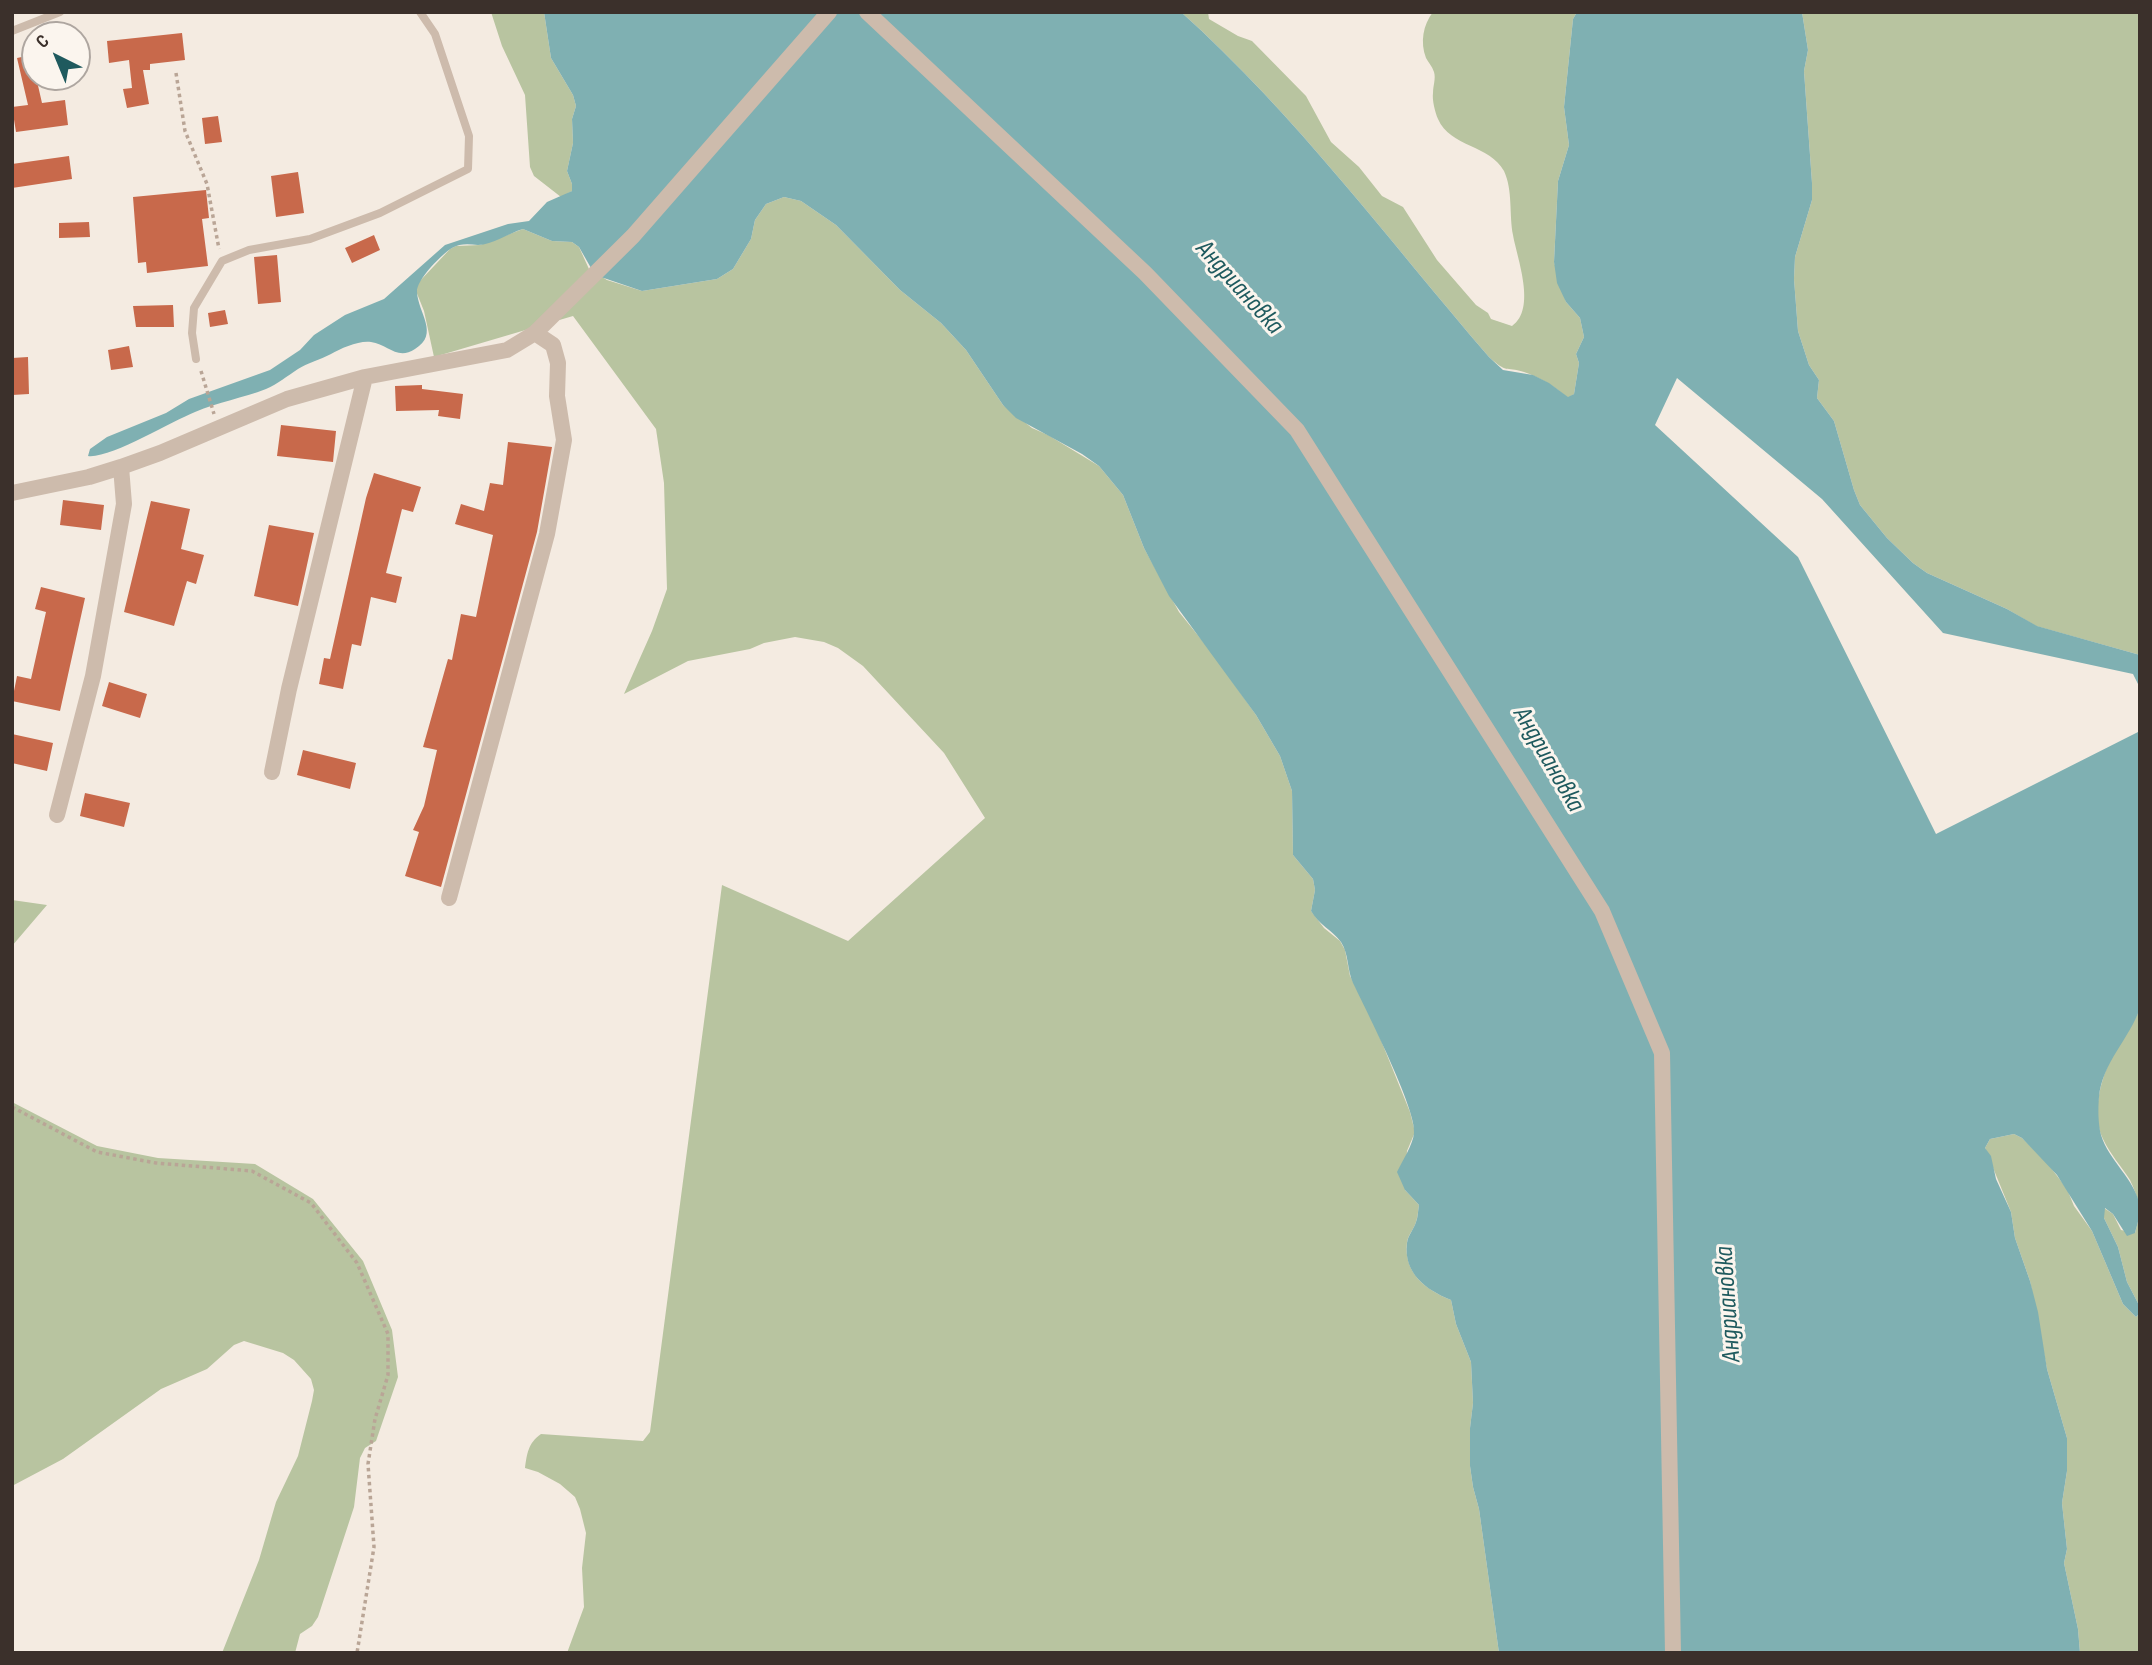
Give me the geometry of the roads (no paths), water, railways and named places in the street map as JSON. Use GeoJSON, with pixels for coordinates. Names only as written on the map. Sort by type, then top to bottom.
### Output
{"type":"FeatureCollection","features":[{"type":"Feature","properties":{"kind":"street"},"geometry":{"type":"LineString","coordinates":[[12,493],[89,477],[121,467],[287,399],[365,377],[507,349],[535,333],[632,236],[829,12]]}},
{"type":"Feature","properties":{"kind":"street"},"geometry":{"type":"LineString","coordinates":[[867,12],[1145,273],[1297,430],[1602,911],[1662,1053],[1673,1653]]}},
{"type":"Feature","properties":{"kind":"street"},"geometry":{"type":"LineString","coordinates":[[449,898],[547,534],[564,440],[557,396],[558,363],[553,345],[535,333]]}},
{"type":"Feature","properties":{"kind":"street"},"geometry":{"type":"LineString","coordinates":[[272,772],[289,689],[365,377]]}},
{"type":"Feature","properties":{"kind":"street"},"geometry":{"type":"LineString","coordinates":[[57,815],[93,676],[124,505],[121,467]]}},
{"type":"Feature","properties":{"kind":"lane"},"geometry":{"type":"LineString","coordinates":[[12,32],[60,12]]}},
{"type":"Feature","properties":{"kind":"lane"},"geometry":{"type":"LineString","coordinates":[[196,359],[192,333],[194,308],[222,261],[249,250],[310,239],[380,213],[468,169],[469,136],[435,34],[420,12]]}},
{"type":"Feature","properties":{"kind":"water","name":"Андриановка"},"geometry":{"type":"Polygon","coordinates":[[[544,12],[1181,12],[1264,93],[1303,136],[1489,357],[1503,370],[1533,375],[1568,397],[1574,394],[1579,363],[1576,354],[1584,337],[1580,318],[1566,302],[1557,283],[1554,262],[1558,181],[1569,145],[1564,107],[1573,19],[1577,12],[1802,12],[1808,50],[1804,71],[1812,200],[1795,257],[1798,331],[1809,365],[1819,380],[1817,398],[1834,421],[1860,505],[1887,538],[1927,573],[2007,609],[2037,626],[2140,655],[2140,688],[2133,674],[1943,633],[1822,499],[1677,378],[1655,425],[1798,557],[1936,834],[2140,731],[2140,1008],[2105,1073],[2098,1111],[2101,1135],[2133,1187],[2140,1206],[2135,1233],[2127,1236],[2113,1214],[2105,1208],[2104,1218],[2118,1247],[2127,1282],[2140,1307],[2140,1313],[2136,1317],[2123,1304],[2092,1231],[2057,1175],[2022,1138],[2014,1134],[1990,1139],[1985,1148],[1991,1156],[1996,1179],[2011,1212],[2015,1238],[2038,1312],[2047,1369],[2067,1438],[2067,1471],[2062,1503],[2067,1549],[2064,1563],[2078,1629],[2080,1653],[1499,1653],[1479,1509],[1470,1466],[1473,1403],[1471,1362],[1456,1324],[1451,1300],[1418,1279],[1407,1254],[1408,1240],[1417,1220],[1419,1205],[1405,1190],[1397,1172],[1410,1148],[1414,1133],[1413,1121],[1389,1059],[1353,983],[1344,947],[1311,911],[1315,890],[1313,879],[1293,855],[1292,791],[1280,756],[1256,715],[1169,596],[1144,548],[1123,495],[1099,466],[1016,418],[1003,405],[966,350],[941,323],[900,290],[836,225],[801,201],[784,197],[766,204],[755,220],[751,239],[733,269],[717,279],[642,291],[595,275],[579,247],[572,242],[552,241],[523,229],[489,243],[455,246],[430,268],[418,287],[418,300],[427,330],[426,337],[415,349],[398,353],[377,343],[362,342],[351,345],[302,367],[266,389],[195,412],[111,452],[88,456],[90,449],[107,437],[166,413],[189,399],[270,370],[300,350],[314,335],[345,315],[384,299],[445,245],[508,224],[529,221],[547,202],[572,191],[567,171],[573,143],[572,119],[576,106],[573,95],[551,58],[544,12]]]}}]}
